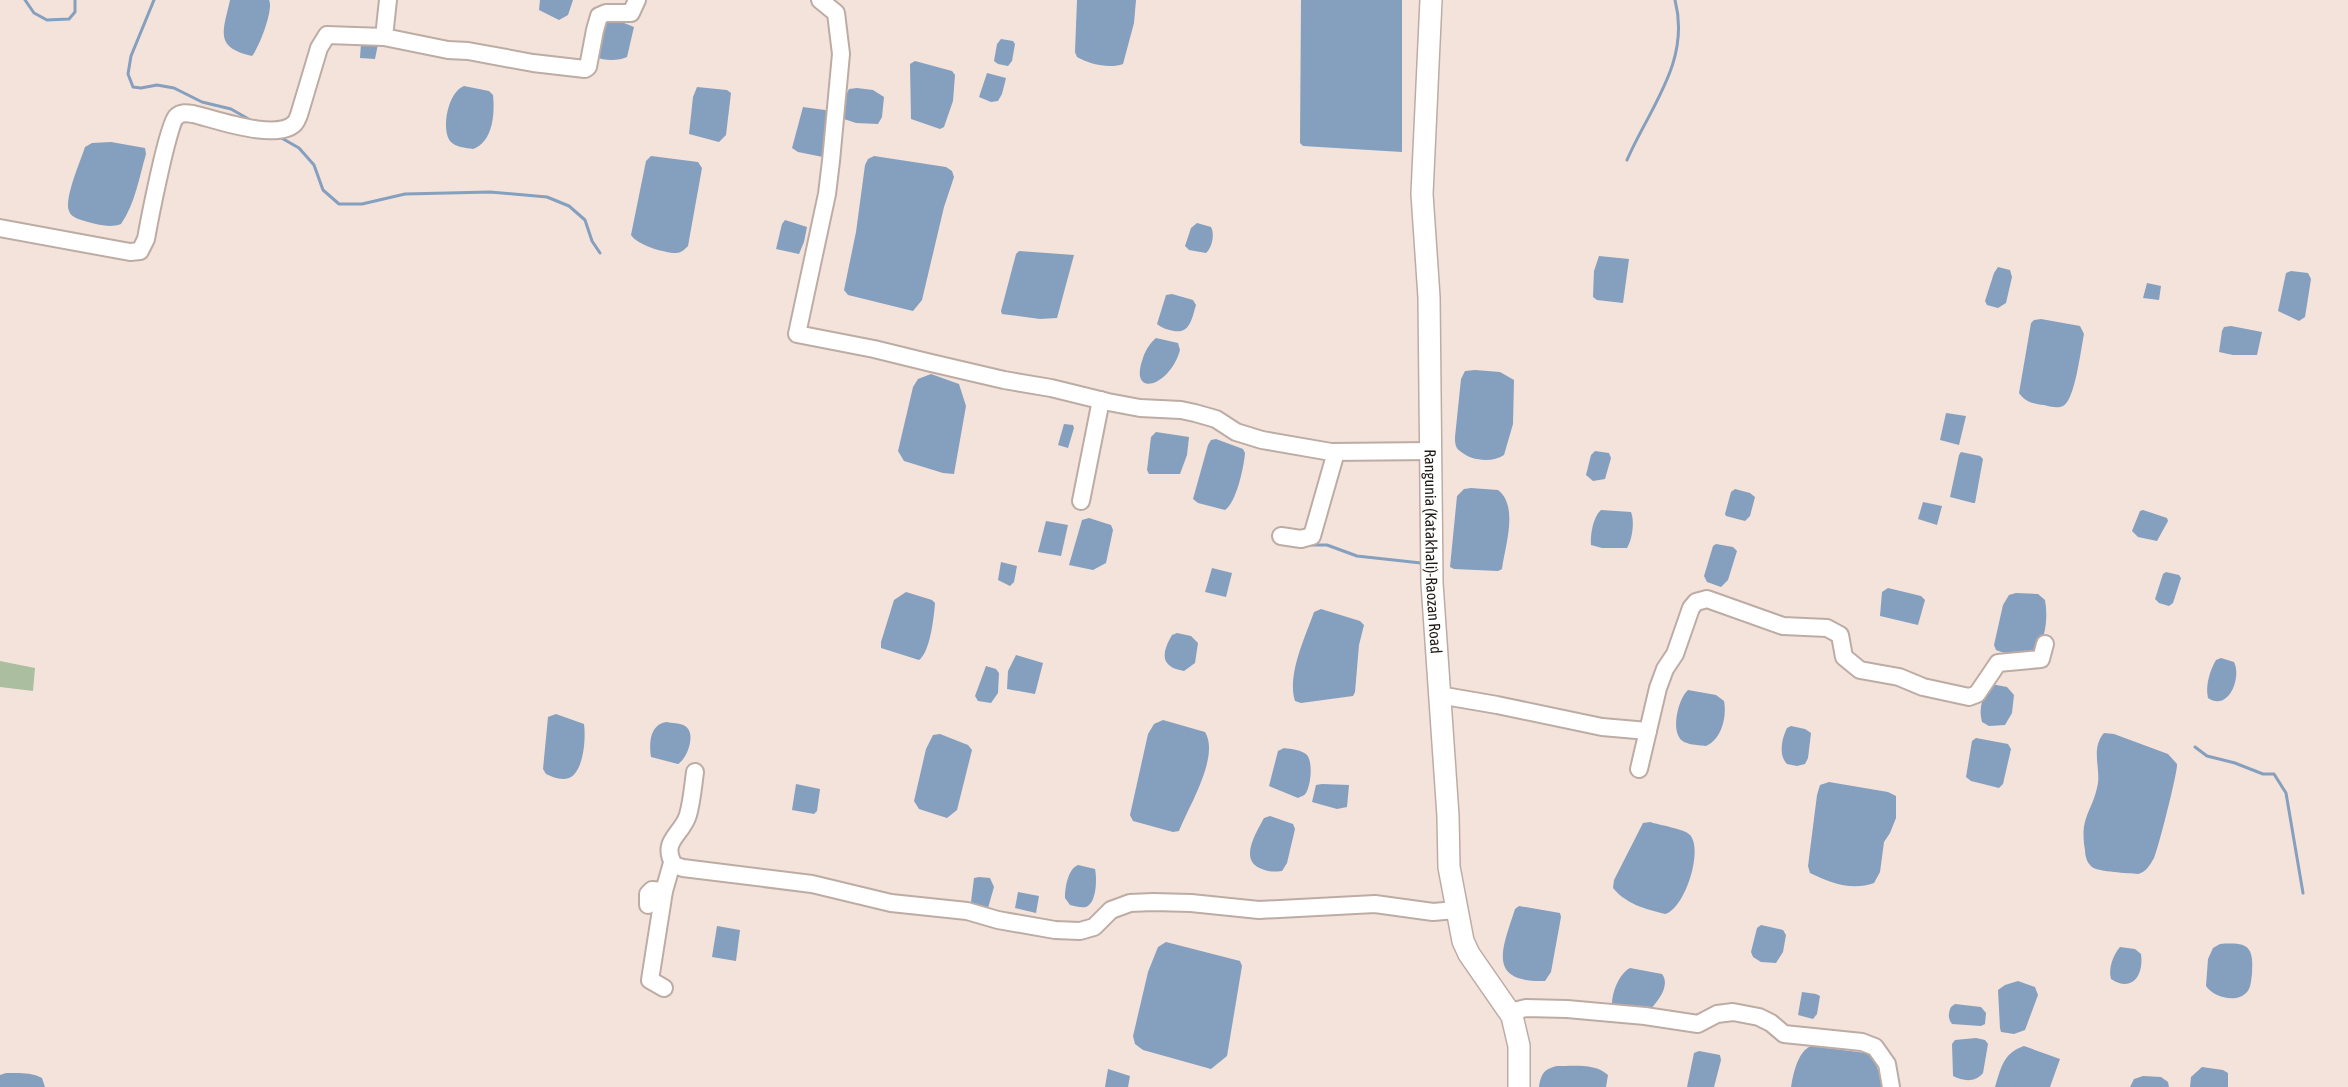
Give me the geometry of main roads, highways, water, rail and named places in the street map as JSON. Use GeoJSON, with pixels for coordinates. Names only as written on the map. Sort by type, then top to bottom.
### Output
{"type":"FeatureCollection","features":[{"type":"Feature","properties":{"kind":"main road","name":"Rangunia (Katakhali)-Raozan Road"},"geometry":{"type":"LineString","coordinates":[[1431,0],[1422,194],[1429,297],[1432,583],[1449,867],[1463,941],[1469,954],[1510,1012],[1519,1046],[1519,1087]]}},
{"type":"Feature","properties":{"kind":"water"},"geometry":{"type":"Polygon","coordinates":[[[230,0],[269,0],[265,28],[252,56],[226,43],[224,29],[230,0]]]}},
{"type":"Feature","properties":{"kind":"water"},"geometry":{"type":"Polygon","coordinates":[[[540,0],[573,0],[568,15],[559,20],[539,10],[540,0]]]}},
{"type":"Feature","properties":{"kind":"water"},"geometry":{"type":"Polygon","coordinates":[[[1077,0],[1136,0],[1134,23],[1123,64],[1099,65],[1077,57],[1075,52],[1077,0]]]}},
{"type":"Feature","properties":{"kind":"water"},"geometry":{"type":"Polygon","coordinates":[[[1301,0],[1402,0],[1402,152],[1303,146],[1300,143],[1301,0]]]}},
{"type":"Feature","properties":{"kind":"water"},"geometry":{"type":"Polygon","coordinates":[[[624,23],[634,27],[627,57],[612,60],[596,57],[604,24],[624,23]]]}},
{"type":"Feature","properties":{"kind":"water"},"geometry":{"type":"Polygon","coordinates":[[[1001,39],[1013,41],[1015,44],[1012,61],[1008,66],[994,61],[997,44],[1001,39]]]}},
{"type":"Feature","properties":{"kind":"water"},"geometry":{"type":"Polygon","coordinates":[[[361,43],[378,44],[375,59],[360,58],[361,43]]]}},
{"type":"Feature","properties":{"kind":"water"},"geometry":{"type":"Polygon","coordinates":[[[915,61],[952,71],[955,75],[953,101],[944,127],[940,129],[911,119],[910,64],[915,61]]]}},
{"type":"Feature","properties":{"kind":"water"},"geometry":{"type":"Polygon","coordinates":[[[987,73],[1006,78],[998,101],[991,102],[979,97],[987,73]]]}},
{"type":"Feature","properties":{"kind":"water"},"geometry":{"type":"Polygon","coordinates":[[[464,86],[489,91],[493,95],[494,110],[489,134],[480,145],[473,149],[452,143],[446,128],[450,103],[458,90],[464,86]]]}},
{"type":"Feature","properties":{"kind":"water"},"geometry":{"type":"Polygon","coordinates":[[[697,87],[727,90],[731,93],[726,135],[719,142],[689,134],[693,97],[697,87]]]}},
{"type":"Feature","properties":{"kind":"water"},"geometry":{"type":"Polygon","coordinates":[[[849,89],[873,90],[884,97],[882,117],[878,124],[856,123],[844,119],[845,97],[849,89]]]}},
{"type":"Feature","properties":{"kind":"water"},"geometry":{"type":"Polygon","coordinates":[[[803,107],[828,112],[826,154],[823,157],[798,152],[792,148],[803,107]]]}},
{"type":"Feature","properties":{"kind":"water"},"geometry":{"type":"Polygon","coordinates":[[[111,142],[145,148],[146,154],[136,191],[126,216],[121,224],[109,226],[74,217],[68,205],[71,188],[85,147],[92,143],[111,142]]]}},
{"type":"Feature","properties":{"kind":"water"},"geometry":{"type":"Polygon","coordinates":[[[651,156],[698,162],[702,168],[688,246],[676,253],[651,248],[631,235],[646,161],[651,156]]]}},
{"type":"Feature","properties":{"kind":"water"},"geometry":{"type":"Polygon","coordinates":[[[874,156],[946,167],[952,171],[954,177],[944,207],[922,300],[913,311],[848,295],[844,290],[856,232],[865,165],[868,159],[874,156]]]}},
{"type":"Feature","properties":{"kind":"water"},"geometry":{"type":"Polygon","coordinates":[[[785,220],[807,227],[799,254],[776,249],[785,220]]]}},
{"type":"Feature","properties":{"kind":"water"},"geometry":{"type":"Polygon","coordinates":[[[1197,223],[1211,227],[1212,230],[1213,237],[1206,253],[1189,250],[1185,246],[1191,228],[1197,223]]]}},
{"type":"Feature","properties":{"kind":"water"},"geometry":{"type":"Polygon","coordinates":[[[1019,251],[1074,255],[1057,318],[1040,319],[1002,314],[1016,254],[1019,251]]]}},
{"type":"Feature","properties":{"kind":"water"},"geometry":{"type":"Polygon","coordinates":[[[1599,256],[1629,259],[1623,303],[1597,300],[1593,297],[1594,271],[1599,256]]]}},
{"type":"Feature","properties":{"kind":"water"},"geometry":{"type":"Polygon","coordinates":[[[1998,267],[2010,270],[2012,277],[2006,303],[1998,308],[1987,305],[1985,301],[1998,267]]]}},
{"type":"Feature","properties":{"kind":"water"},"geometry":{"type":"Polygon","coordinates":[[[2291,271],[2308,273],[2311,279],[2305,317],[2299,321],[2278,311],[2286,273],[2291,271]]]}},
{"type":"Feature","properties":{"kind":"water"},"geometry":{"type":"Polygon","coordinates":[[[2147,283],[2161,286],[2159,300],[2143,298],[2147,283]]]}},
{"type":"Feature","properties":{"kind":"water"},"geometry":{"type":"Polygon","coordinates":[[[1172,294],[1193,300],[1196,305],[1192,320],[1184,330],[1174,331],[1157,324],[1166,295],[1172,294]]]}},
{"type":"Feature","properties":{"kind":"water"},"geometry":{"type":"Polygon","coordinates":[[[2041,319],[2080,326],[2084,334],[2071,395],[2061,407],[2033,403],[2024,399],[2019,393],[2031,323],[2041,319]]]}},
{"type":"Feature","properties":{"kind":"water"},"geometry":{"type":"Polygon","coordinates":[[[2231,326],[2262,332],[2257,355],[2233,355],[2219,352],[2222,331],[2224,327],[2231,326]]]}},
{"type":"Feature","properties":{"kind":"water"},"geometry":{"type":"Polygon","coordinates":[[[1156,338],[1178,343],[1180,350],[1168,373],[1160,380],[1145,383],[1141,379],[1140,371],[1143,358],[1156,338]]]}},
{"type":"Feature","properties":{"kind":"water"},"geometry":{"type":"Polygon","coordinates":[[[1465,371],[1500,372],[1514,380],[1513,424],[1504,455],[1499,458],[1482,460],[1470,457],[1458,450],[1456,445],[1461,379],[1465,371]]]}},
{"type":"Feature","properties":{"kind":"water"},"geometry":{"type":"Polygon","coordinates":[[[931,374],[959,384],[966,406],[954,474],[943,473],[904,461],[898,451],[913,387],[918,379],[931,374]]]}},
{"type":"Feature","properties":{"kind":"water"},"geometry":{"type":"Polygon","coordinates":[[[1946,413],[1966,416],[1959,445],[1940,440],[1946,413]]]}},
{"type":"Feature","properties":{"kind":"water"},"geometry":{"type":"Polygon","coordinates":[[[1064,424],[1073,425],[1074,428],[1068,448],[1058,445],[1064,424]]]}},
{"type":"Feature","properties":{"kind":"water"},"geometry":{"type":"Polygon","coordinates":[[[1156,432],[1189,437],[1187,455],[1180,474],[1149,474],[1147,470],[1151,437],[1156,432]]]}},
{"type":"Feature","properties":{"kind":"water"},"geometry":{"type":"Polygon","coordinates":[[[1216,439],[1243,449],[1245,453],[1236,493],[1225,510],[1198,503],[1193,499],[1208,445],[1211,440],[1216,439]]]}},
{"type":"Feature","properties":{"kind":"water"},"geometry":{"type":"Polygon","coordinates":[[[1595,451],[1609,453],[1611,458],[1605,479],[1593,481],[1586,475],[1591,455],[1595,451]]]}},
{"type":"Feature","properties":{"kind":"water"},"geometry":{"type":"Polygon","coordinates":[[[1961,452],[1980,456],[1983,459],[1975,503],[1950,497],[1961,452]]]}},
{"type":"Feature","properties":{"kind":"water"},"geometry":{"type":"Polygon","coordinates":[[[1464,489],[1498,490],[1508,506],[1508,538],[1502,569],[1498,571],[1450,567],[1457,496],[1464,489]]]}},
{"type":"Feature","properties":{"kind":"water"},"geometry":{"type":"Polygon","coordinates":[[[1735,489],[1750,493],[1755,497],[1750,516],[1745,521],[1725,514],[1731,492],[1735,489]]]}},
{"type":"Feature","properties":{"kind":"water"},"geometry":{"type":"Polygon","coordinates":[[[1923,502],[1942,506],[1937,525],[1918,519],[1923,502]]]}},
{"type":"Feature","properties":{"kind":"water"},"geometry":{"type":"Polygon","coordinates":[[[1601,510],[1631,512],[1632,531],[1627,548],[1602,548],[1591,545],[1593,526],[1601,510]]]}},
{"type":"Feature","properties":{"kind":"water"},"geometry":{"type":"Polygon","coordinates":[[[2140,511],[2167,518],[2168,521],[2157,541],[2138,537],[2132,531],[2140,511]]]}},
{"type":"Feature","properties":{"kind":"water"},"geometry":{"type":"Polygon","coordinates":[[[1089,518],[1111,525],[1113,530],[1106,563],[1093,570],[1069,565],[1082,520],[1089,518]]]}},
{"type":"Feature","properties":{"kind":"water"},"geometry":{"type":"Polygon","coordinates":[[[1046,521],[1068,525],[1061,556],[1038,552],[1046,521]]]}},
{"type":"Feature","properties":{"kind":"water"},"geometry":{"type":"Polygon","coordinates":[[[1716,544],[1733,547],[1737,551],[1728,580],[1721,587],[1707,582],[1704,576],[1713,546],[1716,544]]]}},
{"type":"Feature","properties":{"kind":"water"},"geometry":{"type":"Polygon","coordinates":[[[1001,562],[1017,566],[1014,582],[1010,586],[998,580],[1001,562]]]}},
{"type":"Feature","properties":{"kind":"water"},"geometry":{"type":"Polygon","coordinates":[[[1212,568],[1232,573],[1226,597],[1205,592],[1212,568]]]}},
{"type":"Feature","properties":{"kind":"water"},"geometry":{"type":"Polygon","coordinates":[[[2166,572],[2179,575],[2181,578],[2173,603],[2169,606],[2155,599],[2163,574],[2166,572]]]}},
{"type":"Feature","properties":{"kind":"water"},"geometry":{"type":"Polygon","coordinates":[[[1888,588],[1921,596],[1925,600],[1918,625],[1880,616],[1882,592],[1888,588]]]}},
{"type":"Feature","properties":{"kind":"water"},"geometry":{"type":"Polygon","coordinates":[[[906,592],[935,603],[929,642],[919,660],[881,648],[894,600],[906,592]]]}},
{"type":"Feature","properties":{"kind":"water"},"geometry":{"type":"Polygon","coordinates":[[[2038,594],[2045,600],[2045,626],[2037,651],[2011,654],[1996,650],[1994,645],[2003,605],[2009,595],[2038,594]]]}},
{"type":"Feature","properties":{"kind":"water"},"geometry":{"type":"Polygon","coordinates":[[[1321,609],[1360,621],[1364,625],[1359,645],[1355,692],[1353,696],[1301,703],[1295,701],[1293,690],[1295,668],[1314,612],[1321,609]]]}},
{"type":"Feature","properties":{"kind":"water"},"geometry":{"type":"Polygon","coordinates":[[[1177,633],[1191,636],[1198,643],[1195,663],[1184,671],[1170,666],[1165,658],[1166,647],[1172,635],[1177,633]]]}},
{"type":"Feature","properties":{"kind":"water"},"geometry":{"type":"Polygon","coordinates":[[[1016,655],[1043,663],[1035,694],[1007,689],[1008,671],[1016,655]]]}},
{"type":"Feature","properties":{"kind":"water"},"geometry":{"type":"Polygon","coordinates":[[[2221,658],[2234,662],[2235,684],[2227,697],[2222,701],[2215,701],[2208,698],[2208,683],[2216,660],[2221,658]]]}},
{"type":"Feature","properties":{"kind":"water"},"geometry":{"type":"Polygon","coordinates":[[[986,666],[996,669],[999,673],[998,693],[991,703],[978,701],[975,696],[986,666]]]}},
{"type":"Feature","properties":{"kind":"water"},"geometry":{"type":"Polygon","coordinates":[[[1991,684],[2007,687],[2014,695],[2012,713],[2005,725],[1989,726],[1982,722],[1982,702],[1991,684]]]}},
{"type":"Feature","properties":{"kind":"water"},"geometry":{"type":"Polygon","coordinates":[[[1688,690],[1716,695],[1724,701],[1725,713],[1720,733],[1706,746],[1684,742],[1677,732],[1678,712],[1688,690]]]}},
{"type":"Feature","properties":{"kind":"water"},"geometry":{"type":"Polygon","coordinates":[[[556,714],[584,724],[585,737],[581,762],[574,774],[566,779],[546,774],[543,769],[548,717],[556,714]]]}},
{"type":"Feature","properties":{"kind":"water"},"geometry":{"type":"Polygon","coordinates":[[[1163,720],[1205,732],[1209,742],[1209,754],[1201,781],[1179,831],[1173,832],[1133,821],[1130,815],[1148,734],[1154,724],[1163,720]]]}},
{"type":"Feature","properties":{"kind":"water"},"geometry":{"type":"Polygon","coordinates":[[[666,722],[683,725],[689,729],[689,746],[685,757],[678,764],[651,757],[650,746],[654,730],[666,722]]]}},
{"type":"Feature","properties":{"kind":"water"},"geometry":{"type":"Polygon","coordinates":[[[1791,726],[1811,733],[1808,758],[1805,764],[1797,766],[1787,764],[1782,756],[1784,737],[1787,728],[1791,726]]]}},
{"type":"Feature","properties":{"kind":"water"},"geometry":{"type":"Polygon","coordinates":[[[2104,733],[2114,734],[2168,754],[2177,764],[2154,858],[2148,868],[2138,874],[2096,869],[2090,865],[2086,857],[2085,822],[2096,793],[2097,751],[2104,733]]]}},
{"type":"Feature","properties":{"kind":"water"},"geometry":{"type":"Polygon","coordinates":[[[940,734],[968,745],[972,750],[957,810],[947,818],[919,809],[914,801],[926,749],[933,735],[940,734]]]}},
{"type":"Feature","properties":{"kind":"water"},"geometry":{"type":"Polygon","coordinates":[[[1976,738],[2008,744],[2011,749],[2003,784],[1999,788],[1971,781],[1966,777],[1972,741],[1976,738]]]}},
{"type":"Feature","properties":{"kind":"water"},"geometry":{"type":"Polygon","coordinates":[[[1284,748],[1302,752],[1309,758],[1311,774],[1308,789],[1298,798],[1269,786],[1278,751],[1284,748]]]}},
{"type":"Feature","properties":{"kind":"water"},"geometry":{"type":"Polygon","coordinates":[[[1829,782],[1888,792],[1896,796],[1896,818],[1884,842],[1880,872],[1874,883],[1858,886],[1841,885],[1810,873],[1808,866],[1817,795],[1820,785],[1829,782]]]}},
{"type":"Feature","properties":{"kind":"water"},"geometry":{"type":"Polygon","coordinates":[[[796,784],[820,789],[817,811],[814,814],[792,810],[796,784]]]}},
{"type":"Feature","properties":{"kind":"water"},"geometry":{"type":"Polygon","coordinates":[[[1316,785],[1349,785],[1347,807],[1337,809],[1312,802],[1316,785]]]}},
{"type":"Feature","properties":{"kind":"water"},"geometry":{"type":"Polygon","coordinates":[[[1270,816],[1293,824],[1295,829],[1287,863],[1282,871],[1265,870],[1251,860],[1251,846],[1254,839],[1264,818],[1270,816]]]}},
{"type":"Feature","properties":{"kind":"water"},"geometry":{"type":"Polygon","coordinates":[[[1650,822],[1687,833],[1694,843],[1695,854],[1690,879],[1679,902],[1665,914],[1630,902],[1613,888],[1614,880],[1643,823],[1650,822]]]}},
{"type":"Feature","properties":{"kind":"water"},"geometry":{"type":"Polygon","coordinates":[[[1078,865],[1095,869],[1094,896],[1090,905],[1086,907],[1070,905],[1065,898],[1069,874],[1078,865]]]}},
{"type":"Feature","properties":{"kind":"water"},"geometry":{"type":"Polygon","coordinates":[[[974,878],[990,878],[994,887],[988,908],[980,908],[971,902],[974,878]]]}},
{"type":"Feature","properties":{"kind":"water"},"geometry":{"type":"Polygon","coordinates":[[[1018,892],[1039,896],[1036,913],[1015,908],[1018,892]]]}},
{"type":"Feature","properties":{"kind":"water"},"geometry":{"type":"Polygon","coordinates":[[[1519,906],[1560,913],[1551,972],[1545,981],[1526,980],[1513,976],[1506,969],[1503,949],[1515,909],[1519,906]]]}},
{"type":"Feature","properties":{"kind":"water"},"geometry":{"type":"Polygon","coordinates":[[[1761,925],[1783,930],[1786,935],[1783,952],[1776,963],[1761,962],[1753,957],[1751,952],[1757,928],[1761,925]]]}},
{"type":"Feature","properties":{"kind":"water"},"geometry":{"type":"Polygon","coordinates":[[[717,926],[740,930],[736,961],[712,957],[717,926]]]}},
{"type":"Feature","properties":{"kind":"water"},"geometry":{"type":"Polygon","coordinates":[[[1166,942],[1240,961],[1242,966],[1227,1056],[1211,1069],[1143,1050],[1135,1044],[1133,1036],[1148,972],[1158,947],[1166,942]]]}},
{"type":"Feature","properties":{"kind":"water"},"geometry":{"type":"Polygon","coordinates":[[[2220,944],[2243,945],[2250,952],[2252,974],[2250,986],[2243,996],[2225,998],[2206,986],[2208,959],[2213,948],[2220,944]]]}},
{"type":"Feature","properties":{"kind":"water"},"geometry":{"type":"Polygon","coordinates":[[[2120,947],[2135,949],[2141,954],[2141,969],[2131,983],[2118,983],[2111,979],[2112,962],[2120,947]]]}},
{"type":"Feature","properties":{"kind":"water"},"geometry":{"type":"Polygon","coordinates":[[[1630,968],[1662,974],[1664,989],[1649,1011],[1615,1008],[1612,1004],[1617,984],[1630,968]]]}},
{"type":"Feature","properties":{"kind":"water"},"geometry":{"type":"Polygon","coordinates":[[[2018,981],[2035,987],[2038,995],[2025,1030],[2014,1034],[2001,1032],[1998,990],[2018,981]]]}},
{"type":"Feature","properties":{"kind":"water"},"geometry":{"type":"Polygon","coordinates":[[[1802,992],[1820,996],[1817,1014],[1813,1019],[1798,1015],[1802,992]]]}},
{"type":"Feature","properties":{"kind":"water"},"geometry":{"type":"Polygon","coordinates":[[[1955,1004],[1981,1007],[1986,1013],[1985,1024],[1981,1026],[1952,1024],[1949,1014],[1951,1007],[1955,1004]]]}},
{"type":"Feature","properties":{"kind":"water"},"geometry":{"type":"Polygon","coordinates":[[[1976,1038],[1985,1040],[1988,1044],[1983,1073],[1969,1080],[1953,1076],[1952,1044],[1955,1040],[1976,1038]]]}},
{"type":"Feature","properties":{"kind":"water"},"geometry":{"type":"Polygon","coordinates":[[[1811,1046],[1866,1053],[1874,1059],[1884,1087],[1791,1087],[1799,1058],[1811,1046]]]}},
{"type":"Feature","properties":{"kind":"water"},"geometry":{"type":"Polygon","coordinates":[[[2024,1046],[2060,1059],[2050,1087],[1995,1087],[2007,1057],[2024,1046]]]}},
{"type":"Feature","properties":{"kind":"water"},"geometry":{"type":"Polygon","coordinates":[[[1699,1051],[1720,1055],[1721,1060],[1714,1087],[1687,1087],[1694,1053],[1699,1051]]]}},
{"type":"Feature","properties":{"kind":"water"},"geometry":{"type":"Polygon","coordinates":[[[1557,1066],[1584,1066],[1603,1071],[1608,1075],[1606,1087],[1539,1087],[1544,1073],[1557,1066]]]}},
{"type":"Feature","properties":{"kind":"water"},"geometry":{"type":"Polygon","coordinates":[[[2202,1067],[2228,1073],[2228,1087],[2190,1087],[2191,1077],[2202,1067]]]}},
{"type":"Feature","properties":{"kind":"water"},"geometry":{"type":"Polygon","coordinates":[[[1108,1069],[1130,1076],[1128,1087],[1105,1087],[1108,1069]]]}},
{"type":"Feature","properties":{"kind":"water"},"geometry":{"type":"Polygon","coordinates":[[[6,1073],[38,1076],[42,1078],[45,1087],[0,1087],[0,1075],[6,1073]]]}},
{"type":"Feature","properties":{"kind":"water"},"geometry":{"type":"Polygon","coordinates":[[[2143,1076],[2161,1077],[2168,1082],[2169,1087],[2130,1087],[2134,1079],[2143,1076]]]}},
{"type":"Feature","properties":{"kind":"waterway"},"geometry":{"type":"LineString","coordinates":[[25,0],[34,13],[47,20],[69,19],[75,12],[75,0]]}},
{"type":"Feature","properties":{"kind":"waterway"},"geometry":{"type":"LineString","coordinates":[[154,0],[131,56],[128,74],[133,87],[157,85],[174,88],[202,102],[231,109],[252,121]]}},
{"type":"Feature","properties":{"kind":"waterway"},"geometry":{"type":"LineString","coordinates":[[1627,160],[1657,102],[1673,63],[1678,22],[1675,0]]}},
{"type":"Feature","properties":{"kind":"waterway"},"geometry":{"type":"LineString","coordinates":[[278,136],[299,148],[314,165],[323,190],[339,204],[362,204],[405,194],[490,192],[547,197],[569,206],[585,220],[592,241],[600,253]]}},
{"type":"Feature","properties":{"kind":"waterway"},"geometry":{"type":"LineString","coordinates":[[1307,545],[1327,545],[1357,556],[1421,563]]}},
{"type":"Feature","properties":{"kind":"waterway"},"geometry":{"type":"LineString","coordinates":[[2195,747],[2207,756],[2235,763],[2263,774],[2274,774],[2286,793],[2303,893]]}}]}
